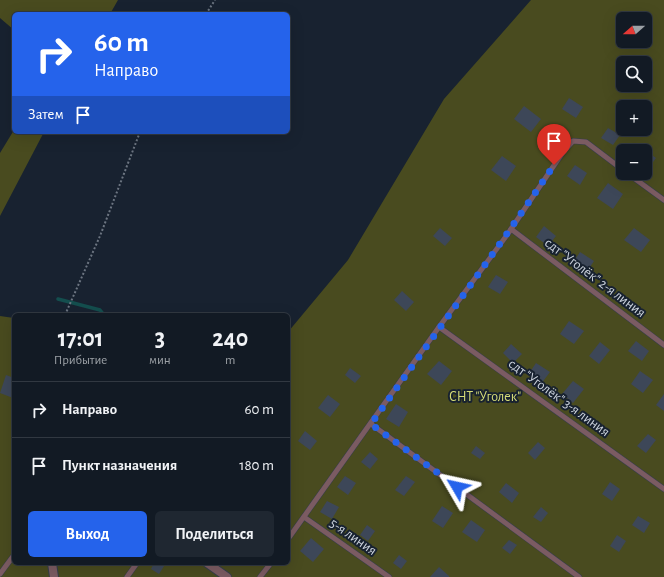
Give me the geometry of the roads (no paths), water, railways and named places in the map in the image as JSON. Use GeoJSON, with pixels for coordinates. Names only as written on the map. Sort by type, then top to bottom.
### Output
{"type":"FeatureCollection","features":[{"type":"Feature","properties":{"kind":"street"},"geometry":{"type":"LineString","coordinates":[[52,565],[54,577]]}},
{"type":"Feature","properties":{"kind":"street"},"geometry":{"type":"LineString","coordinates":[[210,565],[227,577]]}},
{"type":"Feature","properties":{"kind":"lane"},"geometry":{"type":"LineString","coordinates":[[290,536],[439,327],[511,229],[563,152],[573,141],[586,142],[616,165]]}},
{"type":"Feature","properties":{"kind":"lane"},"geometry":{"type":"LineString","coordinates":[[637,180],[664,200]]}},
{"type":"Feature","properties":{"kind":"lane","name":"сдт \"Уголёк\" 2-я линия"},"geometry":{"type":"LineString","coordinates":[[511,229],[664,345]]}},
{"type":"Feature","properties":{"kind":"lane","name":"сдт \"Уголёк\" 3-я линия"},"geometry":{"type":"LineString","coordinates":[[439,327],[664,489]]}},
{"type":"Feature","properties":{"kind":"lane"},"geometry":{"type":"LineString","coordinates":[[371,424],[579,577]]}},
{"type":"Feature","properties":{"kind":"lane","name":"5-я линия"},"geometry":{"type":"LineString","coordinates":[[304,517],[389,577]]}},
{"type":"Feature","properties":{"kind":"lane"},"geometry":{"type":"LineString","coordinates":[[0,574],[12,558]]}},
{"type":"Feature","properties":{"kind":"lane"},"geometry":{"type":"LineString","coordinates":[[127,577],[136,565]]}},
{"type":"Feature","properties":{"kind":"lane"},"geometry":{"type":"LineString","coordinates":[[260,577],[269,565]]}},
{"type":"Feature","properties":{"kind":"waterway"},"geometry":{"type":"LineString","coordinates":[[58,299],[100,310],[102,313]]}},
{"type":"Feature","properties":{"kind":"park label","name":"СНТ \"Уголек\""},"geometry":{"type":"Point","coordinates":[485,397]}}]}
